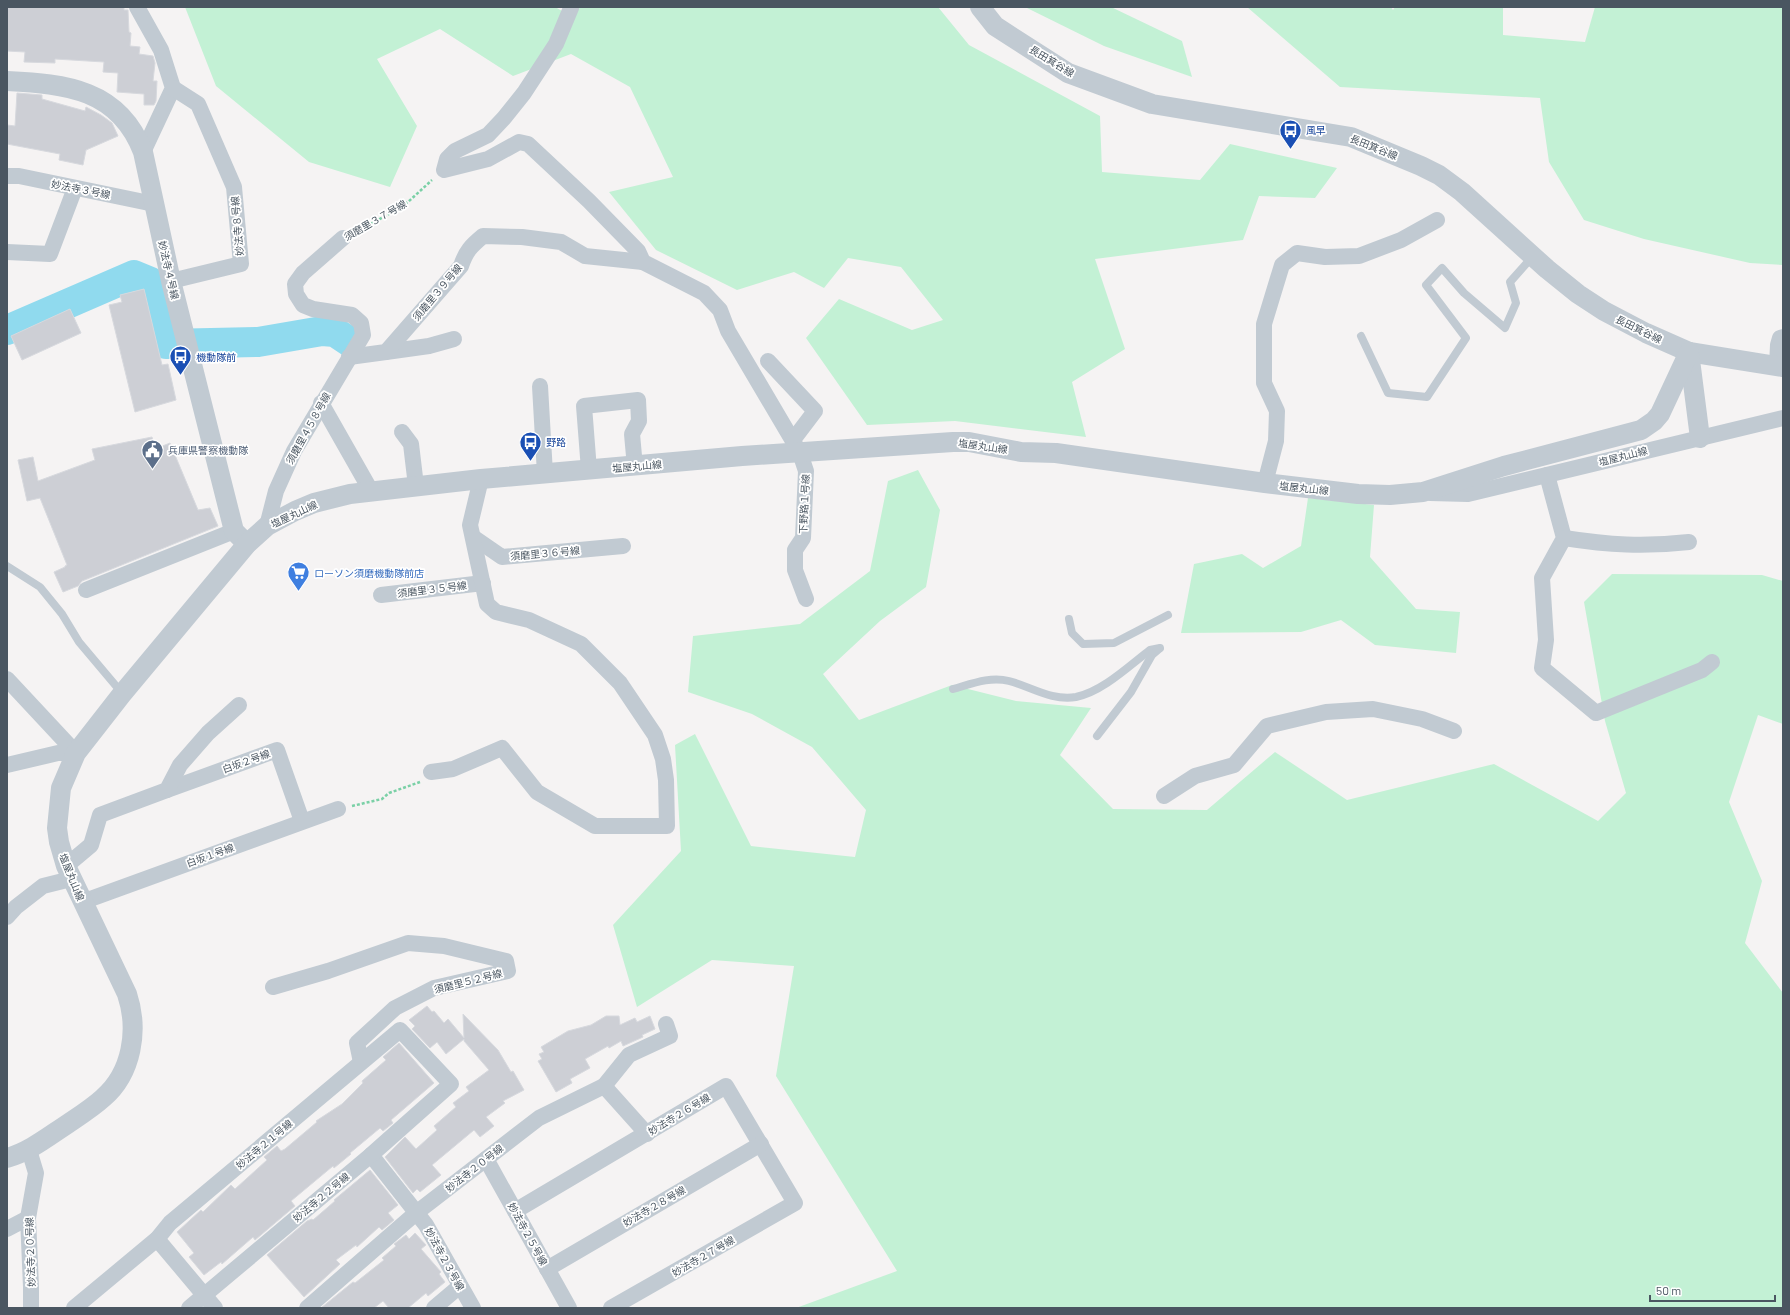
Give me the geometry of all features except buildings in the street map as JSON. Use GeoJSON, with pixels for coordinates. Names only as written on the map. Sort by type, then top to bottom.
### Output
{"type":"FeatureCollection","features":[{"type":"Feature","properties":{"kind":"street"},"geometry":{"type":"LineString","coordinates":[[136,7],[161,50],[173,88],[143,152]]}},
{"type":"Feature","properties":{"kind":"street"},"geometry":{"type":"LineString","coordinates":[[570,7],[571,8],[556,44],[524,93],[488,135],[455,151],[447,159],[444,170],[488,159],[519,142],[528,144],[589,201],[638,251],[643,262]]}},
{"type":"Feature","properties":{"kind":"street","name":"長田箕谷線"},"geometry":{"type":"LineString","coordinates":[[980,7],[995,26],[1068,73],[1152,104],[1351,137],[1421,166],[1439,175],[1462,192],[1578,294],[1604,311],[1646,333],[1689,352],[1780,366]]}},
{"type":"Feature","properties":{"kind":"street","name":"妙法寺４号線"},"geometry":{"type":"LineString","coordinates":[[7,81],[58,86],[76,89],[90,94],[102,100],[121,115],[137,136],[143,152],[171,281],[240,538]]}},
{"type":"Feature","properties":{"kind":"street","name":"妙法寺８号線"},"geometry":{"type":"LineString","coordinates":[[171,281],[241,264],[234,187],[198,104],[173,88]]}},
{"type":"Feature","properties":{"kind":"street","name":"妙法寺３号線"},"geometry":{"type":"LineString","coordinates":[[7,176],[19,176],[154,204]]}},
{"type":"Feature","properties":{"kind":"street"},"geometry":{"type":"LineString","coordinates":[[7,252],[50,254],[75,188]]}},
{"type":"Feature","properties":{"kind":"street"},"geometry":{"type":"LineString","coordinates":[[1265,483],[1276,441],[1277,410],[1264,382],[1264,324],[1282,265],[1297,253],[1325,257],[1359,256],[1401,240],[1437,220]]}},
{"type":"Feature","properties":{"kind":"street","name":"須磨里３９号線"},"geometry":{"type":"LineString","coordinates":[[386,352],[461,266],[465,255],[472,245],[483,236],[522,237],[561,242],[585,256],[643,262]]}},
{"type":"Feature","properties":{"kind":"street","name":"須磨里３７号線"},"geometry":{"type":"LineString","coordinates":[[343,238],[303,273],[295,284],[296,294],[303,305],[313,309],[352,315],[361,323],[362,335],[349,357]]}},
{"type":"Feature","properties":{"kind":"street","name":"下野路１号線"},"geometry":{"type":"LineString","coordinates":[[643,262],[704,293],[720,310],[728,331],[797,446],[806,471],[806,479],[803,538],[795,550],[795,570],[806,599]]}},
{"type":"Feature","properties":{"kind":"street"},"geometry":{"type":"LineString","coordinates":[[1780,366],[1778,345],[1780,338],[1783,337]]}},
{"type":"Feature","properties":{"kind":"street"},"geometry":{"type":"LineString","coordinates":[[349,357],[429,346],[454,339]]}},
{"type":"Feature","properties":{"kind":"street"},"geometry":{"type":"LineString","coordinates":[[1689,352],[1700,438]]}},
{"type":"Feature","properties":{"kind":"street"},"geometry":{"type":"LineString","coordinates":[[1423,492],[1504,466],[1641,430],[1654,421],[1660,414],[1689,352]]}},
{"type":"Feature","properties":{"kind":"street","name":"須磨里４５８号線"},"geometry":{"type":"LineString","coordinates":[[267,526],[276,491],[288,464],[321,403],[349,357]]}},
{"type":"Feature","properties":{"kind":"street"},"geometry":{"type":"LineString","coordinates":[[768,361],[815,410],[797,446]]}},
{"type":"Feature","properties":{"kind":"street"},"geometry":{"type":"LineString","coordinates":[[540,386],[545,474]]}},
{"type":"Feature","properties":{"kind":"street"},"geometry":{"type":"LineString","coordinates":[[589,470],[584,406],[638,400],[639,420],[632,434],[635,467]]}},
{"type":"Feature","properties":{"kind":"street"},"geometry":{"type":"LineString","coordinates":[[321,403],[371,491]]}},
{"type":"Feature","properties":{"kind":"street","name":"塩屋丸山線"},"geometry":{"type":"LineString","coordinates":[[7,1158],[29,1150],[103,1098],[121,1077],[129,1057],[133,1026],[131,1006],[68,872],[58,842],[58,813],[61,788],[76,753],[240,538],[314,503],[350,494],[371,491],[481,479],[635,467],[742,456],[797,446],[953,442],[969,442],[1021,452],[1056,454],[1265,483],[1358,494],[1390,495],[1423,492],[1468,494],[1783,418]]}},
{"type":"Feature","properties":{"kind":"street"},"geometry":{"type":"LineString","coordinates":[[402,432],[411,444],[416,486]]}},
{"type":"Feature","properties":{"kind":"street"},"geometry":{"type":"LineString","coordinates":[[1547,475],[1564,538],[1542,578],[1546,640],[1542,668],[1596,713],[1702,670],[1712,662]]}},
{"type":"Feature","properties":{"kind":"street"},"geometry":{"type":"LineString","coordinates":[[431,772],[453,769],[502,748],[537,792],[595,826],[667,826],[666,780],[663,759],[655,735],[620,683],[581,644],[529,620],[496,612],[487,604],[470,525],[481,479]]}},
{"type":"Feature","properties":{"kind":"street","name":"須磨里３６号線"},"geometry":{"type":"LineString","coordinates":[[473,537],[502,558],[623,546]]}},
{"type":"Feature","properties":{"kind":"street"},"geometry":{"type":"LineString","coordinates":[[86,590],[240,538]]}},
{"type":"Feature","properties":{"kind":"street"},"geometry":{"type":"LineString","coordinates":[[1564,538],[1601,544],[1654,546],[1689,542]]}},
{"type":"Feature","properties":{"kind":"street","name":"須磨里３５号線"},"geometry":{"type":"LineString","coordinates":[[381,596],[483,583]]}},
{"type":"Feature","properties":{"kind":"street"},"geometry":{"type":"LineString","coordinates":[[7,679],[76,753]]}},
{"type":"Feature","properties":{"kind":"street"},"geometry":{"type":"LineString","coordinates":[[7,917],[16,907],[43,886],[68,872],[91,845],[100,815],[167,790],[180,765],[208,733],[240,705]]}},
{"type":"Feature","properties":{"kind":"street"},"geometry":{"type":"LineString","coordinates":[[1164,796],[1195,776],[1234,765],[1267,726],[1326,712],[1373,709],[1422,719],[1454,731]]}},
{"type":"Feature","properties":{"kind":"street","name":"白坂２号線"},"geometry":{"type":"LineString","coordinates":[[167,790],[277,750],[302,821]]}},
{"type":"Feature","properties":{"kind":"street"},"geometry":{"type":"LineString","coordinates":[[7,765],[58,753],[76,753]]}},
{"type":"Feature","properties":{"kind":"street","name":"白坂１号線"},"geometry":{"type":"LineString","coordinates":[[82,902],[338,809]]}},
{"type":"Feature","properties":{"kind":"street","name":"須磨里５２号線"},"geometry":{"type":"LineString","coordinates":[[273,987],[328,971],[408,943],[444,946],[506,962],[508,971],[434,988],[395,1008],[357,1043],[361,1062]]}},
{"type":"Feature","properties":{"kind":"street"},"geometry":{"type":"LineString","coordinates":[[647,1134],[604,1086],[629,1055],[670,1036],[666,1024]]}},
{"type":"Feature","properties":{"kind":"street","name":"妙法寺２１号線"},"geometry":{"type":"LineString","coordinates":[[74,1308],[157,1239],[170,1223],[400,1030],[451,1084]]}},
{"type":"Feature","properties":{"kind":"street","name":"妙法寺２２号線"},"geometry":{"type":"LineString","coordinates":[[189,1308],[371,1155],[451,1084]]}},
{"type":"Feature","properties":{"kind":"street","name":"妙法寺２０号線"},"geometry":{"type":"LineString","coordinates":[[307,1308],[416,1213],[539,1118],[604,1086]]}},
{"type":"Feature","properties":{"kind":"street","name":"妙法寺２６号線"},"geometry":{"type":"LineString","coordinates":[[515,1211],[726,1086],[795,1203]]}},
{"type":"Feature","properties":{"kind":"street","name":"妙法寺２８号線"},"geometry":{"type":"LineString","coordinates":[[547,1269],[761,1144]]}},
{"type":"Feature","properties":{"kind":"street","name":"妙法寺２０号線"},"geometry":{"type":"LineString","coordinates":[[29,1150],[36,1172],[28,1218],[31,1308]]}},
{"type":"Feature","properties":{"kind":"street","name":"妙法寺２３号線"},"geometry":{"type":"LineString","coordinates":[[371,1155],[426,1225],[473,1308]]}},
{"type":"Feature","properties":{"kind":"street","name":"妙法寺２５号線"},"geometry":{"type":"LineString","coordinates":[[486,1159],[569,1308]]}},
{"type":"Feature","properties":{"kind":"street","name":"妙法寺２７号線"},"geometry":{"type":"LineString","coordinates":[[611,1308],[795,1203]]}},
{"type":"Feature","properties":{"kind":"street"},"geometry":{"type":"LineString","coordinates":[[7,1229],[28,1218]]}},
{"type":"Feature","properties":{"kind":"street"},"geometry":{"type":"LineString","coordinates":[[157,1239],[215,1308]]}},
{"type":"Feature","properties":{"kind":"street"},"geometry":{"type":"LineString","coordinates":[[434,1308],[460,1286]]}},
{"type":"Feature","properties":{"kind":"lane"},"geometry":{"type":"LineString","coordinates":[[1362,336],[1388,393],[1427,397],[1466,338],[1426,285],[1442,268],[1464,293],[1505,328],[1516,304],[1510,282],[1533,256]]}},
{"type":"Feature","properties":{"kind":"lane"},"geometry":{"type":"LineString","coordinates":[[7,566],[40,587],[62,614],[79,642],[122,694]]}},
{"type":"Feature","properties":{"kind":"lane"},"geometry":{"type":"LineString","coordinates":[[1069,619],[1072,633],[1083,644],[1114,643],[1168,615]]}},
{"type":"Feature","properties":{"kind":"lane"},"geometry":{"type":"LineString","coordinates":[[953,690],[984,680],[1008,680],[1053,697],[1076,697],[1097,689],[1150,650],[1160,648],[1152,655],[1131,692],[1097,736]]}},
{"type":"Feature","properties":{"kind":"path","name":"須磨里３７号線"},"geometry":{"type":"LineString","coordinates":[[343,238],[391,213],[408,202],[444,170]]}},
{"type":"Feature","properties":{"kind":"path"},"geometry":{"type":"LineString","coordinates":[[338,809],[382,799],[389,793],[418,784],[431,772]]}},
{"type":"Feature","properties":{"kind":"green space"},"geometry":{"type":"Polygon","coordinates":[[[185,7],[555,7],[573,17],[580,7],[938,7],[969,45],[1100,116],[1102,172],[1200,180],[1230,144],[1337,168],[1315,198],[1259,196],[1243,240],[1095,259],[1125,349],[1072,382],[1086,437],[955,421],[867,425],[806,338],[839,299],[912,330],[943,320],[901,267],[848,258],[824,288],[794,272],[737,290],[656,250],[609,192],[673,177],[630,87],[571,54],[513,76],[440,29],[377,59],[417,126],[390,187],[309,162],[216,86],[185,7]]]}},
{"type":"Feature","properties":{"kind":"green space"},"geometry":{"type":"Polygon","coordinates":[[[1025,7],[1111,7],[1182,41],[1192,77],[1104,46],[1025,7]]]}},
{"type":"Feature","properties":{"kind":"green space"},"geometry":{"type":"Polygon","coordinates":[[[1247,7],[1391,7],[1393,10],[1395,7],[1503,7],[1503,35],[1585,42],[1595,7],[1783,7],[1783,265],[1750,263],[1644,239],[1584,220],[1549,162],[1540,98],[1340,87],[1247,7]]]}},
{"type":"Feature","properties":{"kind":"green space"},"geometry":{"type":"Polygon","coordinates":[[[918,470],[940,510],[926,587],[880,621],[823,674],[859,720],[952,685],[1016,701],[1091,708],[1060,755],[1113,809],[1207,810],[1275,752],[1347,800],[1494,764],[1598,821],[1626,793],[1605,721],[1584,602],[1612,574],[1762,575],[1783,581],[1783,724],[1758,715],[1729,802],[1762,881],[1745,943],[1783,993],[1783,1308],[796,1308],[897,1271],[776,1076],[794,966],[712,960],[637,1007],[613,925],[681,851],[675,745],[695,734],[751,846],[855,857],[866,810],[812,747],[752,714],[688,692],[693,636],[800,624],[870,571],[888,481],[918,470]]]}},
{"type":"Feature","properties":{"kind":"green space"},"geometry":{"type":"Polygon","coordinates":[[[1308,498],[1374,505],[1370,557],[1416,609],[1460,612],[1456,653],[1375,645],[1341,620],[1301,632],[1181,633],[1194,564],[1242,554],[1263,568],[1301,546],[1308,498]]]}},
{"type":"Feature","properties":{"kind":"waterway"},"geometry":{"type":"LineString","coordinates":[[7,330],[134,275],[151,282],[155,289],[166,344],[258,342],[322,331],[335,332],[350,342]]}},
{"type":"Feature","properties":{"kind":"place","name":"風早"},"geometry":{"type":"Point","coordinates":[1290,150]}},
{"type":"Feature","properties":{"kind":"place","name":"機動隊前"},"geometry":{"type":"Point","coordinates":[181,376]}},
{"type":"Feature","properties":{"kind":"place","name":"野路"},"geometry":{"type":"Point","coordinates":[531,462]}},
{"type":"Feature","properties":{"kind":"place","name":"兵庫県警察機動隊"},"geometry":{"type":"Point","coordinates":[153,470]}},
{"type":"Feature","properties":{"kind":"place","name":"ローソン須磨機動隊前店"},"geometry":{"type":"Point","coordinates":[298,592]}}]}
